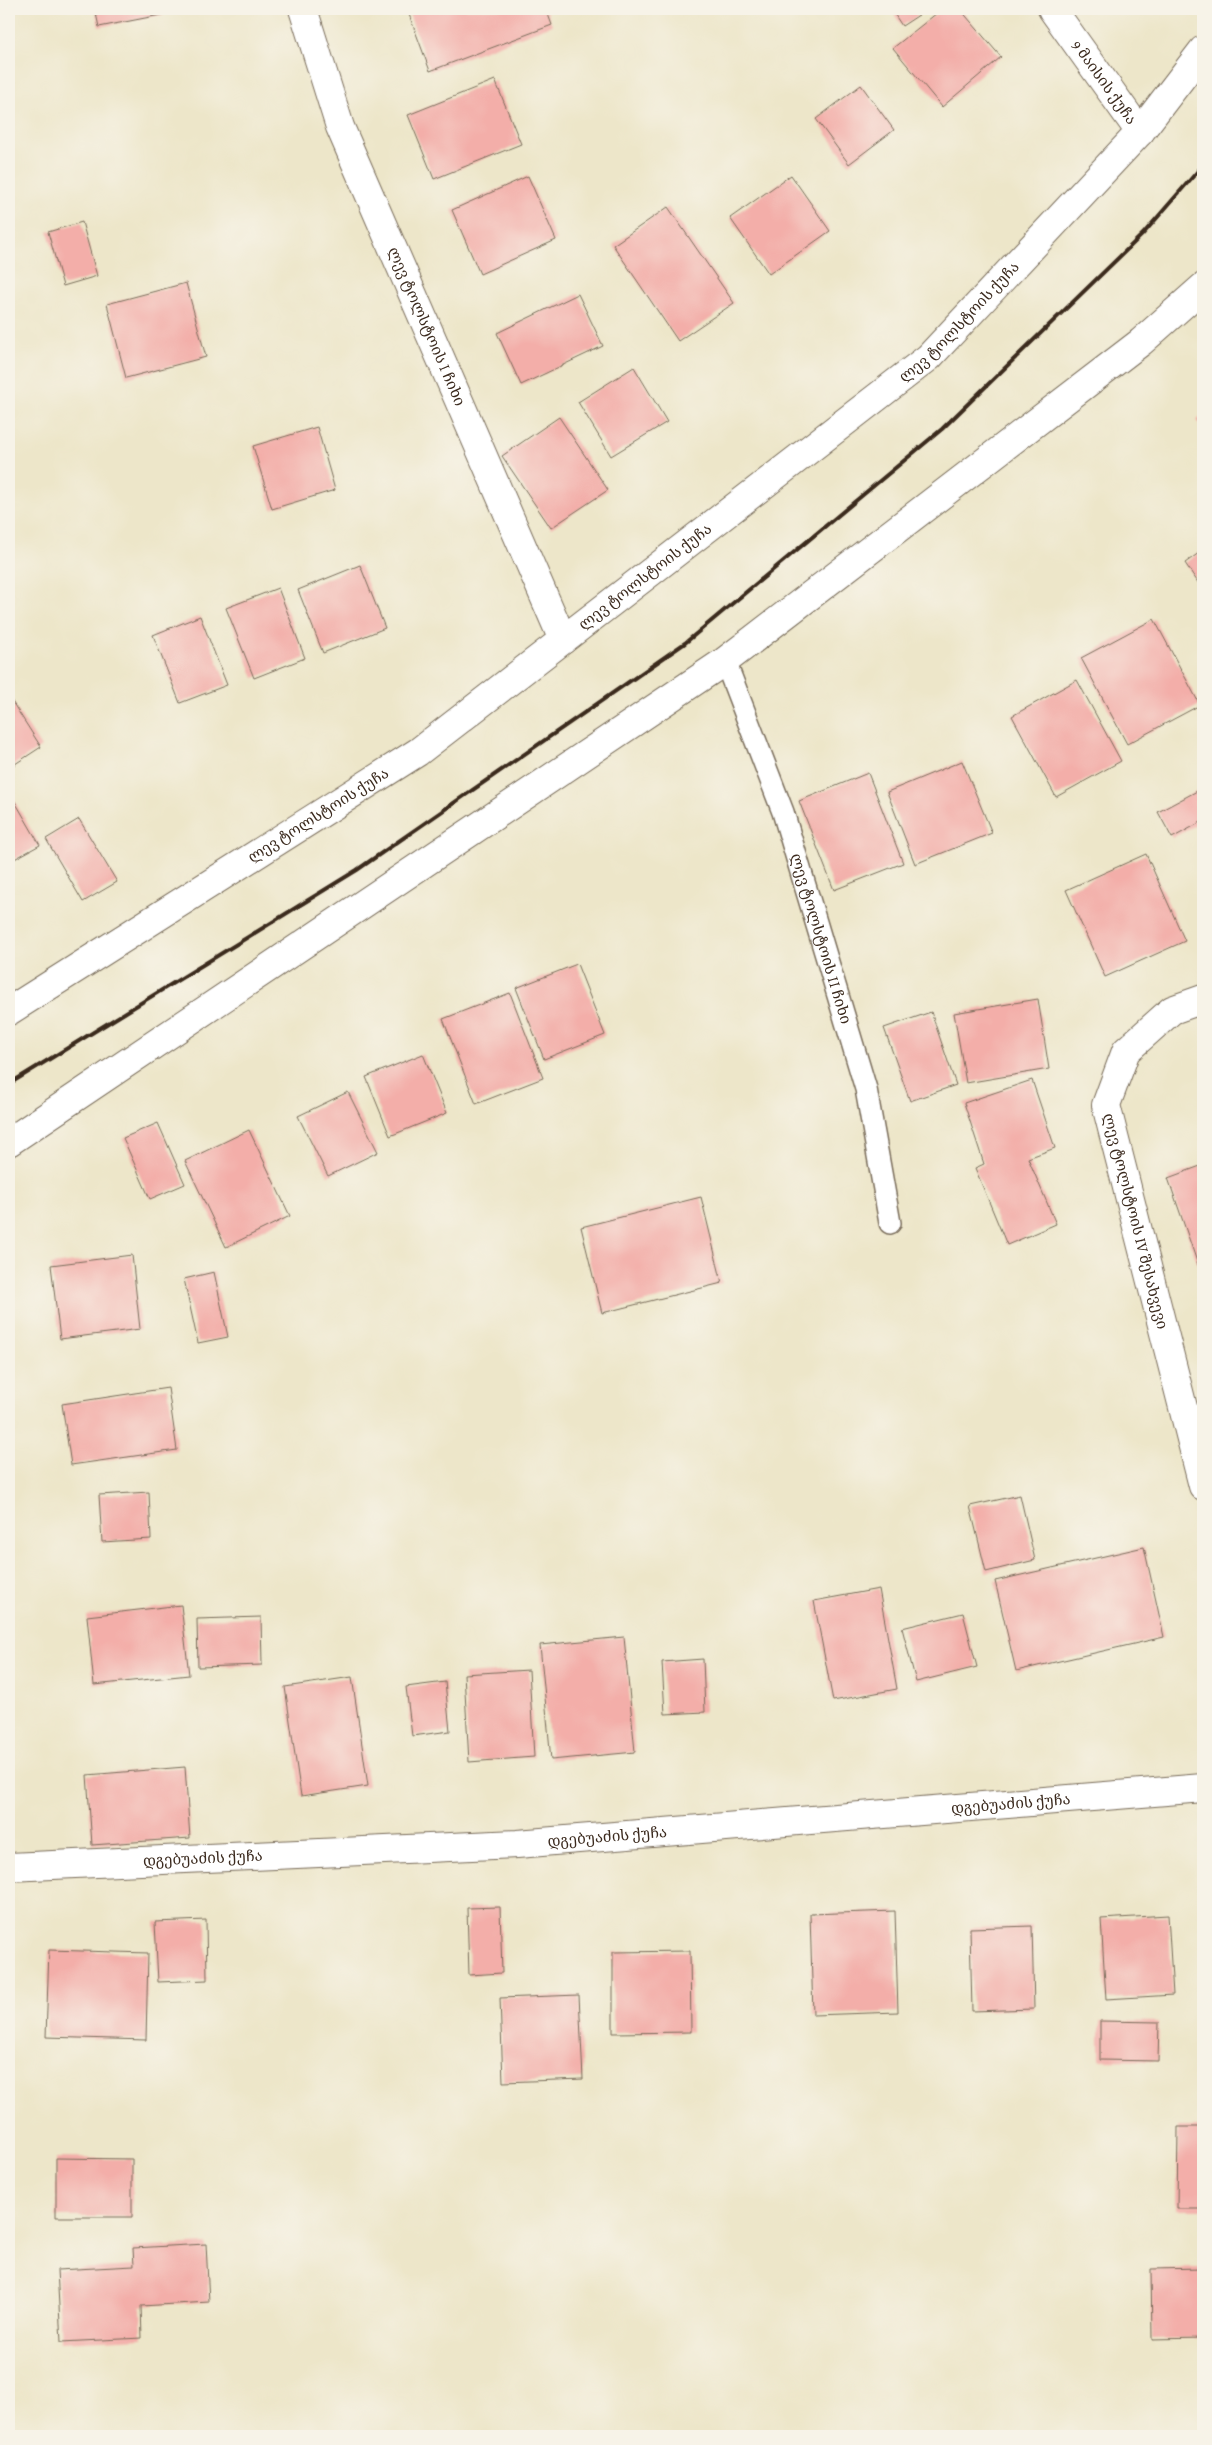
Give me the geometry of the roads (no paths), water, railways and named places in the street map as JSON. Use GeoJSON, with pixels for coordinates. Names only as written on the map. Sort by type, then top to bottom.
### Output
{"type":"FeatureCollection","features":[{"type":"Feature","properties":{"kind":"street","name":"ლევ ტოლსტოის I ჩიხი"},"geometry":{"type":"LineString","coordinates":[[304,9],[340,127],[563,640]]}},
{"type":"Feature","properties":{"kind":"street","name":"9 მაისის ქუჩა"},"geometry":{"type":"LineString","coordinates":[[1052,9],[1140,132]]}},
{"type":"Feature","properties":{"kind":"street","name":"ლევ ტოლსტოის ქუჩა"},"geometry":{"type":"LineString","coordinates":[[9,1011],[418,752],[929,357],[1140,132],[1203,50]]}},
{"type":"Feature","properties":{"kind":"street"},"geometry":{"type":"LineString","coordinates":[[9,1142],[726,661],[1141,342],[1203,287]]}},
{"type":"Feature","properties":{"kind":"street","name":"ლევ ტოლსტოის IV შესახვევი"},"geometry":{"type":"LineString","coordinates":[[1203,999],[1172,1010],[1126,1051],[1106,1105],[1203,1486]]}},
{"type":"Feature","properties":{"kind":"street","name":"დგებუაძის ქუჩა"},"geometry":{"type":"LineString","coordinates":[[9,1867],[517,1844],[1203,1788]]}},
{"type":"Feature","properties":{"kind":"lane","name":"ლევ ტოლსტოის II ჩიხი"},"geometry":{"type":"LineString","coordinates":[[726,661],[783,812],[866,1089],[890,1223]]}},
{"type":"Feature","properties":{"kind":"railway"},"geometry":{"type":"LineString","coordinates":[[9,1084],[357,870],[685,643],[942,429],[1143,234],[1203,165]]}}]}
